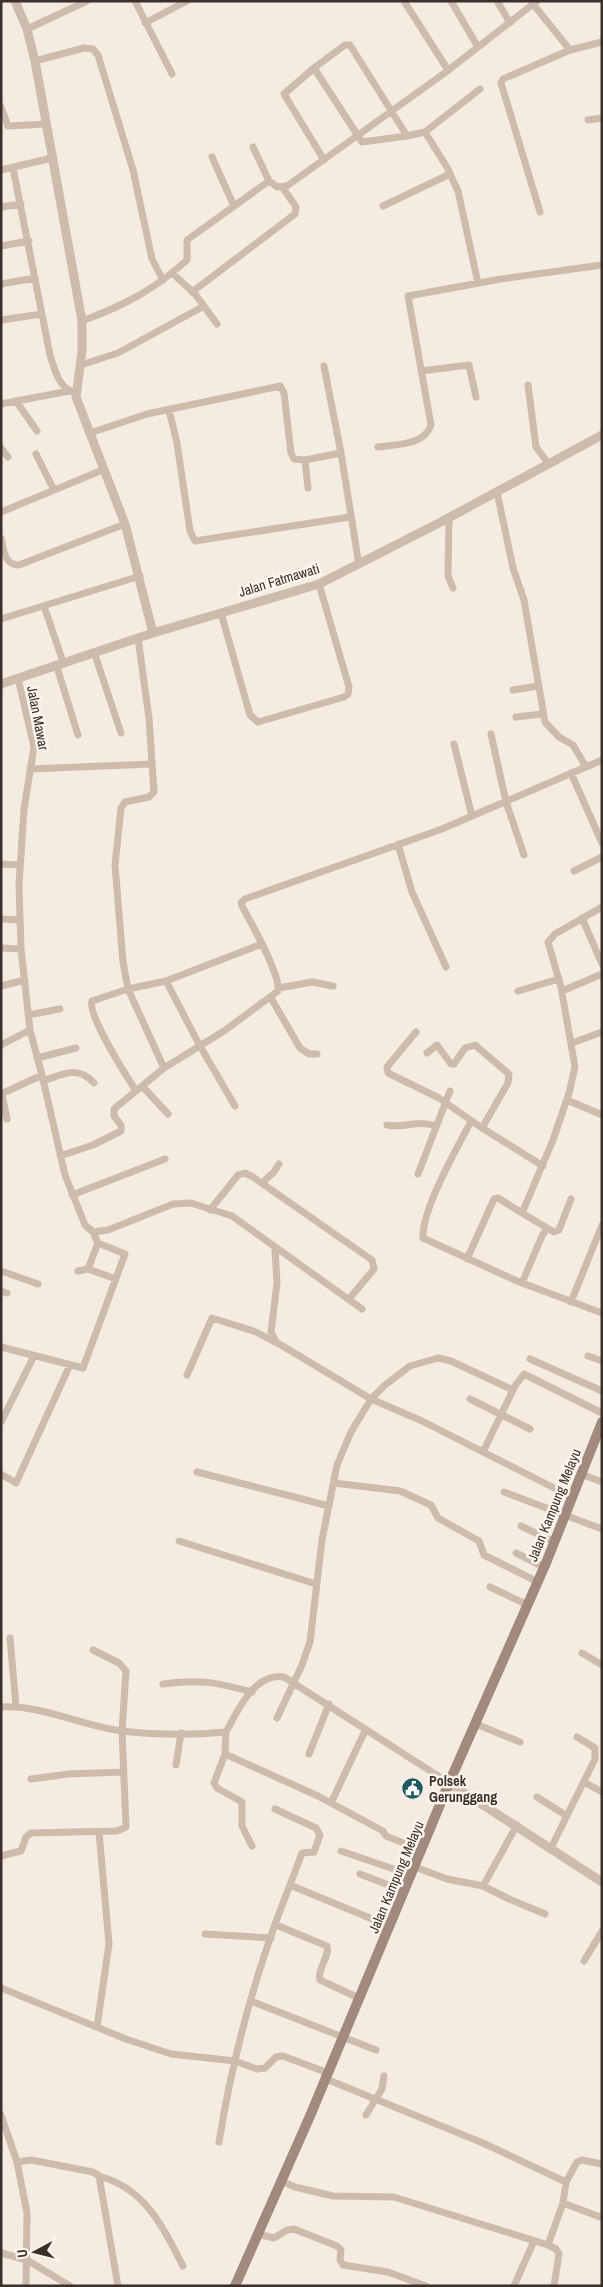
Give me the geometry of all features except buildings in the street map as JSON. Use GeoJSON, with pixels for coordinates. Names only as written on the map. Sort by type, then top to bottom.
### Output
{"type":"FeatureCollection","features":[{"type":"Feature","properties":{"kind":"main road","name":"Jalan Kampung Melayu"},"geometry":{"type":"LineString","coordinates":[[235,2286],[344,2037],[449,1783],[538,1582],[581,1474],[599,1439],[602,1422]]}},
{"type":"Feature","properties":{"kind":"street"},"geometry":{"type":"LineString","coordinates":[[15,1],[27,29],[35,61],[82,321],[81,365],[73,392]]}},
{"type":"Feature","properties":{"kind":"street"},"geometry":{"type":"LineString","coordinates":[[27,29],[87,1]]}},
{"type":"Feature","properties":{"kind":"street"},"geometry":{"type":"LineString","coordinates":[[135,1],[172,74]]}},
{"type":"Feature","properties":{"kind":"street"},"geometry":{"type":"LineString","coordinates":[[146,23],[187,1]]}},
{"type":"Feature","properties":{"kind":"street"},"geometry":{"type":"LineString","coordinates":[[404,1],[448,70]]}},
{"type":"Feature","properties":{"kind":"street"},"geometry":{"type":"LineString","coordinates":[[451,1],[478,47]]}},
{"type":"Feature","properties":{"kind":"street"},"geometry":{"type":"LineString","coordinates":[[497,1],[510,22]]}},
{"type":"Feature","properties":{"kind":"street"},"geometry":{"type":"LineString","coordinates":[[253,147],[269,181],[277,187],[283,188],[393,111],[535,3],[570,50]]}},
{"type":"Feature","properties":{"kind":"street"},"geometry":{"type":"LineString","coordinates":[[540,212],[501,83],[503,79],[570,50],[602,42]]}},
{"type":"Feature","properties":{"kind":"street"},"geometry":{"type":"LineString","coordinates":[[324,160],[284,94],[345,45],[350,45],[407,136]]}},
{"type":"Feature","properties":{"kind":"street"},"geometry":{"type":"LineString","coordinates":[[35,61],[84,48],[93,49],[98,54],[133,170],[152,259],[163,280]]}},
{"type":"Feature","properties":{"kind":"street"},"geometry":{"type":"LineString","coordinates":[[314,68],[358,136],[365,143],[425,132],[480,88]]}},
{"type":"Feature","properties":{"kind":"street"},"geometry":{"type":"LineString","coordinates":[[1,107],[5,127],[47,124]]}},
{"type":"Feature","properties":{"kind":"street"},"geometry":{"type":"LineString","coordinates":[[588,120],[602,118]]}},
{"type":"Feature","properties":{"kind":"street"},"geometry":{"type":"LineString","coordinates":[[425,132],[438,149],[458,190],[478,283]]}},
{"type":"Feature","properties":{"kind":"street"},"geometry":{"type":"LineString","coordinates":[[1,170],[52,158]]}},
{"type":"Feature","properties":{"kind":"street"},"geometry":{"type":"LineString","coordinates":[[212,158],[234,206]]}},
{"type":"Feature","properties":{"kind":"street"},"geometry":{"type":"LineString","coordinates":[[13,168],[29,240],[50,355],[58,379],[73,392],[105,469],[125,524],[140,576],[153,633]]}},
{"type":"Feature","properties":{"kind":"street"},"geometry":{"type":"LineString","coordinates":[[384,206],[450,174]]}},
{"type":"Feature","properties":{"kind":"street"},"geometry":{"type":"LineString","coordinates":[[82,321],[122,305],[151,290],[187,260],[187,240],[269,181]]}},
{"type":"Feature","properties":{"kind":"street"},"geometry":{"type":"LineString","coordinates":[[192,292],[295,214],[296,207],[283,188]]}},
{"type":"Feature","properties":{"kind":"street"},"geometry":{"type":"LineString","coordinates":[[1,208],[21,204]]}},
{"type":"Feature","properties":{"kind":"street"},"geometry":{"type":"LineString","coordinates":[[1,246],[29,240]]}},
{"type":"Feature","properties":{"kind":"street"},"geometry":{"type":"LineString","coordinates":[[378,447],[416,441],[429,432],[431,425],[408,296],[478,283],[602,265]]}},
{"type":"Feature","properties":{"kind":"street"},"geometry":{"type":"LineString","coordinates":[[172,273],[192,292],[217,324]]}},
{"type":"Feature","properties":{"kind":"street"},"geometry":{"type":"LineString","coordinates":[[1,284],[35,278]]}},
{"type":"Feature","properties":{"kind":"street"},"geometry":{"type":"LineString","coordinates":[[81,365],[118,353],[204,306]]}},
{"type":"Feature","properties":{"kind":"street"},"geometry":{"type":"LineString","coordinates":[[1,320],[42,314]]}},
{"type":"Feature","properties":{"kind":"street"},"geometry":{"type":"LineString","coordinates":[[421,371],[469,364],[476,397]]}},
{"type":"Feature","properties":{"kind":"street"},"geometry":{"type":"LineString","coordinates":[[324,366],[341,453],[359,565]]}},
{"type":"Feature","properties":{"kind":"street"},"geometry":{"type":"LineString","coordinates":[[528,385],[536,447],[548,463]]}},
{"type":"Feature","properties":{"kind":"street"},"geometry":{"type":"LineString","coordinates":[[90,433],[147,414],[280,386],[284,392],[292,457],[298,460],[305,460],[341,453]]}},
{"type":"Feature","properties":{"kind":"street"},"geometry":{"type":"LineString","coordinates":[[1,404],[73,392]]}},
{"type":"Feature","properties":{"kind":"street"},"geometry":{"type":"LineString","coordinates":[[16,401],[37,431]]}},
{"type":"Feature","properties":{"kind":"street"},"geometry":{"type":"LineString","coordinates":[[169,410],[177,443],[190,531],[195,541],[350,517]]}},
{"type":"Feature","properties":{"kind":"street","name":"Jalan Fatmawati"},"geometry":{"type":"LineString","coordinates":[[1,684],[153,633],[319,584],[449,518],[602,435]]}},
{"type":"Feature","properties":{"kind":"street"},"geometry":{"type":"LineString","coordinates":[[1,448],[8,457]]}},
{"type":"Feature","properties":{"kind":"street"},"geometry":{"type":"LineString","coordinates":[[36,454],[54,490]]}},
{"type":"Feature","properties":{"kind":"street"},"geometry":{"type":"LineString","coordinates":[[305,460],[308,488]]}},
{"type":"Feature","properties":{"kind":"street"},"geometry":{"type":"LineString","coordinates":[[1,512],[105,469]]}},
{"type":"Feature","properties":{"kind":"street"},"geometry":{"type":"LineString","coordinates":[[497,492],[513,568],[524,600],[542,714],[545,722],[553,732],[573,745],[586,766]]}},
{"type":"Feature","properties":{"kind":"street"},"geometry":{"type":"LineString","coordinates":[[449,518],[448,576],[453,588]]}},
{"type":"Feature","properties":{"kind":"street"},"geometry":{"type":"LineString","coordinates":[[1,538],[4,561],[19,565],[125,524]]}},
{"type":"Feature","properties":{"kind":"street"},"geometry":{"type":"LineString","coordinates":[[1,619],[140,576]]}},
{"type":"Feature","properties":{"kind":"street"},"geometry":{"type":"LineString","coordinates":[[221,612],[250,715],[253,720],[258,722],[344,697],[348,694],[349,688],[319,584]]}},
{"type":"Feature","properties":{"kind":"street"},"geometry":{"type":"LineString","coordinates":[[44,606],[78,735]]}},
{"type":"Feature","properties":{"kind":"street"},"geometry":{"type":"LineString","coordinates":[[138,638],[149,718],[153,794],[146,798],[125,802],[120,810],[116,865],[123,962],[128,989],[164,1068]]}},
{"type":"Feature","properties":{"kind":"street"},"geometry":{"type":"LineString","coordinates":[[94,652],[121,733]]}},
{"type":"Feature","properties":{"kind":"street","name":"Jalan Mawar"},"geometry":{"type":"LineString","coordinates":[[18,678],[34,747],[24,809],[20,865],[21,949],[30,1030],[60,1156],[72,1195],[85,1225],[93,1232],[98,1243]]}},
{"type":"Feature","properties":{"kind":"street"},"geometry":{"type":"LineString","coordinates":[[513,690],[538,686]]}},
{"type":"Feature","properties":{"kind":"street"},"geometry":{"type":"LineString","coordinates":[[516,717],[542,714]]}},
{"type":"Feature","properties":{"kind":"street"},"geometry":{"type":"LineString","coordinates":[[490,734],[506,802],[524,855]]}},
{"type":"Feature","properties":{"kind":"street"},"geometry":{"type":"LineString","coordinates":[[454,744],[472,816]]}},
{"type":"Feature","properties":{"kind":"street"},"geometry":{"type":"LineString","coordinates":[[279,988],[262,944],[242,906],[241,903],[245,899],[472,816],[602,760]]}},
{"type":"Feature","properties":{"kind":"street"},"geometry":{"type":"LineString","coordinates":[[30,769],[152,764]]}},
{"type":"Feature","properties":{"kind":"street"},"geometry":{"type":"LineString","coordinates":[[571,773],[602,843]]}},
{"type":"Feature","properties":{"kind":"street"},"geometry":{"type":"LineString","coordinates":[[398,844],[412,892],[446,966]]}},
{"type":"Feature","properties":{"kind":"street"},"geometry":{"type":"LineString","coordinates":[[574,871],[602,857]]}},
{"type":"Feature","properties":{"kind":"street"},"geometry":{"type":"LineString","coordinates":[[1,864],[20,865]]}},
{"type":"Feature","properties":{"kind":"street"},"geometry":{"type":"LineString","coordinates":[[522,1213],[543,1166],[567,1100],[574,1067],[572,1043],[562,991],[548,942],[550,937],[602,907]]}},
{"type":"Feature","properties":{"kind":"street"},"geometry":{"type":"LineString","coordinates":[[582,918],[602,964]]}},
{"type":"Feature","properties":{"kind":"street"},"geometry":{"type":"LineString","coordinates":[[1,919],[20,920]]}},
{"type":"Feature","properties":{"kind":"street"},"geometry":{"type":"LineString","coordinates":[[136,1091],[119,1066],[90,1006],[94,1000],[128,989],[166,981],[262,944]]}},
{"type":"Feature","properties":{"kind":"street"},"geometry":{"type":"LineString","coordinates":[[1,948],[21,949]]}},
{"type":"Feature","properties":{"kind":"street"},"geometry":{"type":"LineString","coordinates":[[562,991],[602,974]]}},
{"type":"Feature","properties":{"kind":"street"},"geometry":{"type":"LineString","coordinates":[[1,986],[24,980]]}},
{"type":"Feature","properties":{"kind":"street"},"geometry":{"type":"LineString","coordinates":[[518,991],[559,980]]}},
{"type":"Feature","properties":{"kind":"street"},"geometry":{"type":"LineString","coordinates":[[166,981],[200,1046],[235,1106]]}},
{"type":"Feature","properties":{"kind":"street"},"geometry":{"type":"LineString","coordinates":[[60,1156],[93,1145],[121,1131],[121,1125],[114,1116],[114,1109],[164,1068],[271,998],[279,988],[312,982],[333,986]]}},
{"type":"Feature","properties":{"kind":"street"},"geometry":{"type":"LineString","coordinates":[[271,998],[300,1048],[309,1054],[317,1054]]}},
{"type":"Feature","properties":{"kind":"street"},"geometry":{"type":"LineString","coordinates":[[28,1015],[60,1009]]}},
{"type":"Feature","properties":{"kind":"street"},"geometry":{"type":"LineString","coordinates":[[1,1045],[30,1030]]}},
{"type":"Feature","properties":{"kind":"street"},"geometry":{"type":"LineString","coordinates":[[416,1032],[387,1067],[387,1071],[446,1103],[543,1166]]}},
{"type":"Feature","properties":{"kind":"street"},"geometry":{"type":"LineString","coordinates":[[572,1043],[602,1032]]}},
{"type":"Feature","properties":{"kind":"street"},"geometry":{"type":"LineString","coordinates":[[427,1053],[437,1045],[451,1064],[454,1064],[465,1048],[475,1045],[509,1074],[508,1083],[482,1128]]}},
{"type":"Feature","properties":{"kind":"street"},"geometry":{"type":"LineString","coordinates":[[37,1058],[76,1048]]}},
{"type":"Feature","properties":{"kind":"street"},"geometry":{"type":"LineString","coordinates":[[8,1119],[2,1094],[42,1078],[73,1071],[87,1075],[94,1083]]}},
{"type":"Feature","properties":{"kind":"street"},"geometry":{"type":"LineString","coordinates":[[142,1086],[168,1114]]}},
{"type":"Feature","properties":{"kind":"street"},"geometry":{"type":"LineString","coordinates":[[418,1174],[450,1091]]}},
{"type":"Feature","properties":{"kind":"street"},"geometry":{"type":"LineString","coordinates":[[567,1100],[602,1115]]}},
{"type":"Feature","properties":{"kind":"street"},"geometry":{"type":"LineString","coordinates":[[471,1121],[433,1201],[423,1233],[424,1238],[427,1242],[522,1283],[602,1313]]}},
{"type":"Feature","properties":{"kind":"street"},"geometry":{"type":"LineString","coordinates":[[387,1125],[401,1126],[419,1122],[436,1126]]}},
{"type":"Feature","properties":{"kind":"street"},"geometry":{"type":"LineString","coordinates":[[72,1195],[165,1159]]}},
{"type":"Feature","properties":{"kind":"street"},"geometry":{"type":"LineString","coordinates":[[262,1183],[274,1172],[278,1164]]}},
{"type":"Feature","properties":{"kind":"street"},"geometry":{"type":"LineString","coordinates":[[210,1210],[232,1180],[242,1173],[262,1183],[372,1260],[374,1270],[349,1300]]}},
{"type":"Feature","properties":{"kind":"street"},"geometry":{"type":"LineString","coordinates":[[467,1259],[494,1200],[498,1198],[554,1232],[558,1230],[571,1199]]}},
{"type":"Feature","properties":{"kind":"street"},"geometry":{"type":"LineString","coordinates":[[93,1232],[108,1230],[180,1202],[191,1202],[232,1216],[275,1249],[362,1309]]}},
{"type":"Feature","properties":{"kind":"street"},"geometry":{"type":"LineString","coordinates":[[571,1302],[602,1225]]}},
{"type":"Feature","properties":{"kind":"street"},"geometry":{"type":"LineString","coordinates":[[522,1283],[547,1228]]}},
{"type":"Feature","properties":{"kind":"street"},"geometry":{"type":"LineString","coordinates":[[1,1347],[83,1368],[125,1254],[98,1243],[88,1269]]}},
{"type":"Feature","properties":{"kind":"street"},"geometry":{"type":"LineString","coordinates":[[275,1249],[277,1283],[271,1332],[276,1342]]}},
{"type":"Feature","properties":{"kind":"street"},"geometry":{"type":"LineString","coordinates":[[78,1271],[88,1269],[116,1279]]}},
{"type":"Feature","properties":{"kind":"street"},"geometry":{"type":"LineString","coordinates":[[1,1271],[38,1284]]}},
{"type":"Feature","properties":{"kind":"street"},"geometry":{"type":"LineString","coordinates":[[187,1375],[212,1318],[263,1335],[371,1399],[422,1421],[572,1497]]}},
{"type":"Feature","properties":{"kind":"street"},"geometry":{"type":"LineString","coordinates":[[263,1335],[271,1332]]}},
{"type":"Feature","properties":{"kind":"street"},"geometry":{"type":"LineString","coordinates":[[1,1422],[34,1356]]}},
{"type":"Feature","properties":{"kind":"street"},"geometry":{"type":"LineString","coordinates":[[588,1356],[602,1361]]}},
{"type":"Feature","properties":{"kind":"street"},"geometry":{"type":"LineString","coordinates":[[277,1718],[295,1682],[310,1642],[316,1584],[338,1465],[350,1432],[371,1399],[385,1385],[410,1366],[438,1358],[513,1390]]}},
{"type":"Feature","properties":{"kind":"street"},"geometry":{"type":"LineString","coordinates":[[530,1359],[602,1391]]}},
{"type":"Feature","properties":{"kind":"street"},"geometry":{"type":"LineString","coordinates":[[1,1474],[16,1484],[70,1365]]}},
{"type":"Feature","properties":{"kind":"street"},"geometry":{"type":"LineString","coordinates":[[483,1452],[500,1414],[522,1375],[528,1374],[562,1394],[602,1413]]}},
{"type":"Feature","properties":{"kind":"street"},"geometry":{"type":"LineString","coordinates":[[470,1399],[530,1429]]}},
{"type":"Feature","properties":{"kind":"street"},"geometry":{"type":"LineString","coordinates":[[197,1472],[330,1506]]}},
{"type":"Feature","properties":{"kind":"street"},"geometry":{"type":"LineString","coordinates":[[581,1474],[602,1482]]}},
{"type":"Feature","properties":{"kind":"street"},"geometry":{"type":"LineString","coordinates":[[334,1483],[400,1491],[430,1504],[438,1518],[479,1541],[484,1555],[538,1582]]}},
{"type":"Feature","properties":{"kind":"street"},"geometry":{"type":"LineString","coordinates":[[504,1492],[602,1529]]}},
{"type":"Feature","properties":{"kind":"street"},"geometry":{"type":"LineString","coordinates":[[521,1526],[554,1542]]}},
{"type":"Feature","properties":{"kind":"street"},"geometry":{"type":"LineString","coordinates":[[179,1542],[316,1584]]}},
{"type":"Feature","properties":{"kind":"street"},"geometry":{"type":"LineString","coordinates":[[516,1554],[544,1567]]}},
{"type":"Feature","properties":{"kind":"street"},"geometry":{"type":"LineString","coordinates":[[490,1587],[528,1605]]}},
{"type":"Feature","properties":{"kind":"street"},"geometry":{"type":"LineString","coordinates":[[10,1638],[16,1706]]}},
{"type":"Feature","properties":{"kind":"street"},"geometry":{"type":"LineString","coordinates":[[1,1856],[21,1851],[26,1837],[31,1833],[122,1831],[126,1827],[122,1731],[126,1671],[119,1663],[94,1650]]}},
{"type":"Feature","properties":{"kind":"street"},"geometry":{"type":"LineString","coordinates":[[582,1653],[602,1665]]}},
{"type":"Feature","properties":{"kind":"street"},"geometry":{"type":"LineString","coordinates":[[252,1846],[242,1826],[242,1802],[216,1788],[214,1783],[225,1754],[226,1732],[252,1692],[264,1679],[274,1675],[295,1682],[365,1731],[517,1825],[602,1882]]}},
{"type":"Feature","properties":{"kind":"street"},"geometry":{"type":"LineString","coordinates":[[163,1684],[194,1680],[211,1681],[252,1692]]}},
{"type":"Feature","properties":{"kind":"street"},"geometry":{"type":"LineString","coordinates":[[309,1754],[329,1704]]}},
{"type":"Feature","properties":{"kind":"street"},"geometry":{"type":"LineString","coordinates":[[1,1707],[16,1706],[122,1731],[226,1732]]}},
{"type":"Feature","properties":{"kind":"street"},"geometry":{"type":"LineString","coordinates":[[476,1724],[520,1742]]}},
{"type":"Feature","properties":{"kind":"street"},"geometry":{"type":"LineString","coordinates":[[331,1803],[365,1731]]}},
{"type":"Feature","properties":{"kind":"street"},"geometry":{"type":"LineString","coordinates":[[176,1765],[181,1732]]}},
{"type":"Feature","properties":{"kind":"street"},"geometry":{"type":"LineString","coordinates":[[551,1848],[596,1758],[596,1751],[577,1736]]}},
{"type":"Feature","properties":{"kind":"street"},"geometry":{"type":"LineString","coordinates":[[225,1754],[331,1803],[383,1831],[386,1836],[421,1850]]}},
{"type":"Feature","properties":{"kind":"street"},"geometry":{"type":"LineString","coordinates":[[31,1778],[123,1772]]}},
{"type":"Feature","properties":{"kind":"street"},"geometry":{"type":"LineString","coordinates":[[584,1782],[602,1792]]}},
{"type":"Feature","properties":{"kind":"street"},"geometry":{"type":"LineString","coordinates":[[537,1797],[567,1816]]}},
{"type":"Feature","properties":{"kind":"street"},"geometry":{"type":"LineString","coordinates":[[219,2142],[235,2061],[271,1938],[302,1852],[314,1852],[320,1835],[316,1828],[275,1809]]}},
{"type":"Feature","properties":{"kind":"street"},"geometry":{"type":"LineString","coordinates":[[483,1886],[517,1825]]}},
{"type":"Feature","properties":{"kind":"street"},"geometry":{"type":"LineString","coordinates":[[96,2027],[109,1944],[99,1832]]}},
{"type":"Feature","properties":{"kind":"street"},"geometry":{"type":"LineString","coordinates":[[341,1851],[413,1871],[483,1886],[546,1914]]}},
{"type":"Feature","properties":{"kind":"street"},"geometry":{"type":"LineString","coordinates":[[360,1874],[404,1891]]}},
{"type":"Feature","properties":{"kind":"street"},"geometry":{"type":"LineString","coordinates":[[290,1885],[389,1926]]}},
{"type":"Feature","properties":{"kind":"street"},"geometry":{"type":"LineString","coordinates":[[276,1925],[327,1946],[328,1951],[319,1973],[320,1980],[359,1998]]}},
{"type":"Feature","properties":{"kind":"street"},"geometry":{"type":"LineString","coordinates":[[584,1962],[602,1931]]}},
{"type":"Feature","properties":{"kind":"street"},"geometry":{"type":"LineString","coordinates":[[205,1934],[271,1938]]}},
{"type":"Feature","properties":{"kind":"street"},"geometry":{"type":"LineString","coordinates":[[1,1988],[96,2027],[171,2054],[235,2061],[257,2069],[265,2068],[276,2057],[283,2056],[374,2099],[483,2143],[566,2182]]}},
{"type":"Feature","properties":{"kind":"street"},"geometry":{"type":"LineString","coordinates":[[251,2001],[376,2050]]}},
{"type":"Feature","properties":{"kind":"street"},"geometry":{"type":"LineString","coordinates":[[366,2115],[374,2099],[382,2089],[384,2076]]}},
{"type":"Feature","properties":{"kind":"street"},"geometry":{"type":"LineString","coordinates":[[1,2116],[17,2162],[27,2213],[26,2286]]}},
{"type":"Feature","properties":{"kind":"street"},"geometry":{"type":"LineString","coordinates":[[17,2162],[31,2160],[93,2172],[99,2176],[118,2181],[130,2188],[150,2209],[183,2266]]}},
{"type":"Feature","properties":{"kind":"street"},"geometry":{"type":"LineString","coordinates":[[548,2245],[563,2203],[566,2182],[579,2160],[602,2164]]}},
{"type":"Feature","properties":{"kind":"street"},"geometry":{"type":"LineString","coordinates":[[99,2176],[118,2286]]}},
{"type":"Feature","properties":{"kind":"street"},"geometry":{"type":"LineString","coordinates":[[281,2181],[295,2187],[332,2196],[394,2197],[548,2245],[556,2249],[559,2254],[554,2286]]}},
{"type":"Feature","properties":{"kind":"street"},"geometry":{"type":"LineString","coordinates":[[563,2203],[600,2217]]}},
{"type":"Feature","properties":{"kind":"street"},"geometry":{"type":"LineString","coordinates":[[258,2234],[274,2238],[294,2229],[337,2246],[341,2250],[340,2260],[343,2265],[388,2272],[426,2286]]}},
{"type":"Feature","properties":{"kind":"street"},"geometry":{"type":"LineString","coordinates":[[514,2286],[534,2241]]}},
{"type":"Feature","properties":{"kind":"street"},"geometry":{"type":"LineString","coordinates":[[1,2253],[27,2260],[70,2286]]}},
{"type":"Feature","properties":{"kind":"place","name":"Polsek Gerunggang"},"geometry":{"type":"Point","coordinates":[413,1789]}}]}
